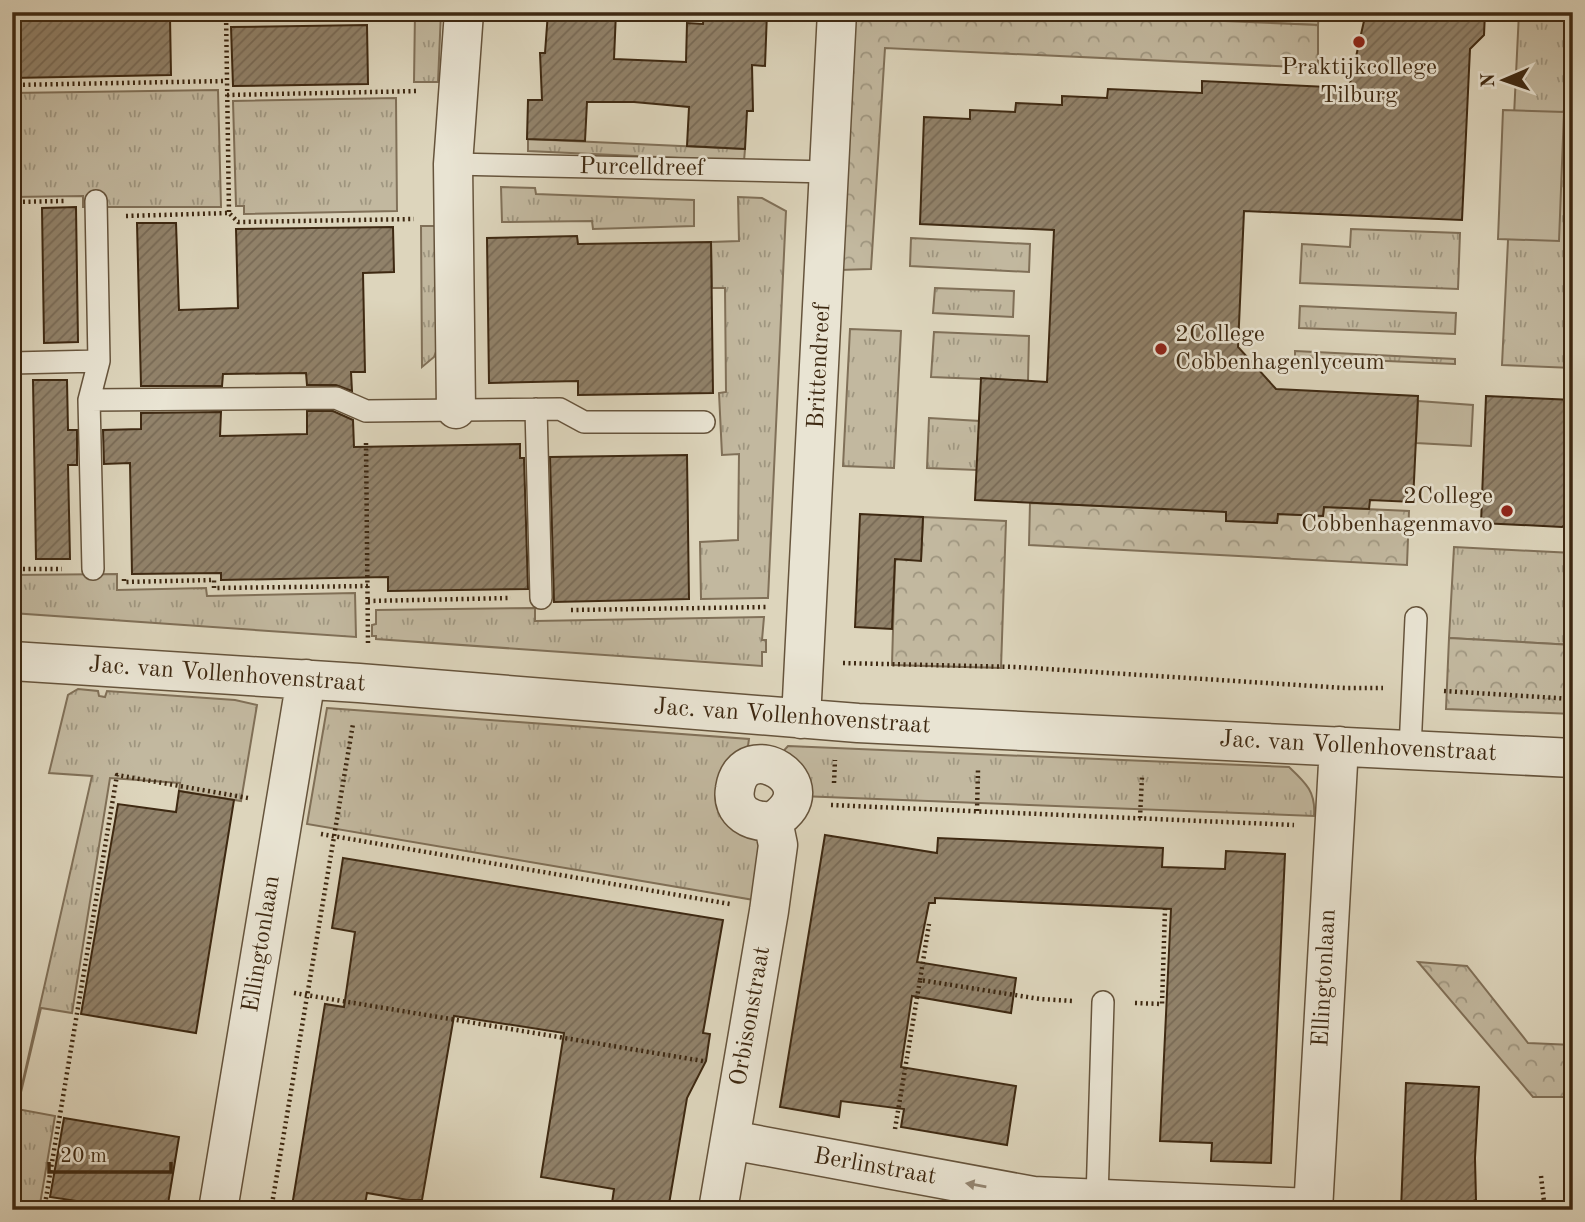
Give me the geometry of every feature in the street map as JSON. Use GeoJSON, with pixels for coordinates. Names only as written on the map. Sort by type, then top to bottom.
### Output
{"type":"FeatureCollection","features":[{"type":"Feature","properties":{"kind":"street"},"geometry":{"type":"LineString","coordinates":[[456,409],[453,164],[464,12]]}},
{"type":"Feature","properties":{"kind":"street","name":"Brittendreef"},"geometry":{"type":"LineString","coordinates":[[801,719],[837,12]]}},
{"type":"Feature","properties":{"kind":"street","name":"Jac. van Vollenhovenstraat"},"geometry":{"type":"LineString","coordinates":[[12,661],[306,679],[363,668],[801,719],[1071,735],[1573,758]]}},
{"type":"Feature","properties":{"kind":"street","name":"Ellingtonlaan"},"geometry":{"type":"LineString","coordinates":[[218,1210],[306,679]]}},
{"type":"Feature","properties":{"kind":"street","name":"Ellingtonlaan"},"geometry":{"type":"LineString","coordinates":[[1313,1209],[1339,746]]}},
{"type":"Feature","properties":{"kind":"street","name":"Orbisonstraat"},"geometry":{"type":"LineString","coordinates":[[718,1210],[769,911],[782,812]]}},
{"type":"Feature","properties":{"kind":"street","name":"Berlinstraat"},"geometry":{"type":"LineString","coordinates":[[731,1140],[1033,1196],[1313,1209]]}},
{"type":"Feature","properties":{"kind":"lane","name":"Purcelldreef"},"geometry":{"type":"LineString","coordinates":[[453,164],[830,172]]}},
{"type":"Feature","properties":{"kind":"lane"},"geometry":{"type":"LineString","coordinates":[[93,569],[89,400],[99,361],[97,209]]}},
{"type":"Feature","properties":{"kind":"lane"},"geometry":{"type":"LineString","coordinates":[[12,363],[99,361]]}},
{"type":"Feature","properties":{"kind":"lane"},"geometry":{"type":"LineString","coordinates":[[89,400],[336,398],[366,411],[559,409],[584,422],[704,422]]}},
{"type":"Feature","properties":{"kind":"lane"},"geometry":{"type":"LineString","coordinates":[[536,409],[541,598]]}},
{"type":"Feature","properties":{"kind":"lane"},"geometry":{"type":"LineString","coordinates":[[1410,749],[1416,618]]}},
{"type":"Feature","properties":{"kind":"lane"},"geometry":{"type":"LineString","coordinates":[[1097,1199],[1103,1002]]}},
{"type":"Feature","properties":{"kind":"path"},"geometry":{"type":"LineString","coordinates":[[226,12],[229,213]]}},
{"type":"Feature","properties":{"kind":"path"},"geometry":{"type":"LineString","coordinates":[[12,85],[226,81]]}},
{"type":"Feature","properties":{"kind":"path"},"geometry":{"type":"LineString","coordinates":[[227,95],[458,90]]}},
{"type":"Feature","properties":{"kind":"path"},"geometry":{"type":"LineString","coordinates":[[12,202],[97,209],[229,213],[238,222],[454,218]]}},
{"type":"Feature","properties":{"kind":"path"},"geometry":{"type":"LineString","coordinates":[[271,1210],[363,668],[368,601],[366,411]]}},
{"type":"Feature","properties":{"kind":"path"},"geometry":{"type":"LineString","coordinates":[[12,569],[124,569],[124,582],[214,580],[214,588],[368,586]]}},
{"type":"Feature","properties":{"kind":"path"},"geometry":{"type":"LineString","coordinates":[[368,601],[541,598],[541,610],[808,606]]}},
{"type":"Feature","properties":{"kind":"path"},"geometry":{"type":"LineString","coordinates":[[804,662],[1016,667],[1573,699]]}},
{"type":"Feature","properties":{"kind":"path"},"geometry":{"type":"LineString","coordinates":[[44,1210],[117,775],[249,798]]}},
{"type":"Feature","properties":{"kind":"path"},"geometry":{"type":"LineString","coordinates":[[782,812],[1333,827]]}},
{"type":"Feature","properties":{"kind":"path"},"geometry":{"type":"LineString","coordinates":[[281,827],[769,911]]}},
{"type":"Feature","properties":{"kind":"path"},"geometry":{"type":"LineString","coordinates":[[920,980],[1040,999],[1162,1004],[1165,909]]}},
{"type":"Feature","properties":{"kind":"path"},"geometry":{"type":"LineString","coordinates":[[888,1169],[929,924]]}},
{"type":"Feature","properties":{"kind":"path"},"geometry":{"type":"LineString","coordinates":[[255,987],[741,1067]]}},
{"type":"Feature","properties":{"kind":"path"},"geometry":{"type":"LineString","coordinates":[[1541,1176],[1545,1210]]}},
{"type":"Feature","properties":{"kind":"green space"},"geometry":{"type":"Polygon","coordinates":[[[415,12],[441,12],[438,82],[414,82],[415,12]]]}},
{"type":"Feature","properties":{"kind":"green space"},"geometry":{"type":"Polygon","coordinates":[[[851,12],[1013,12],[1318,25],[1318,68],[885,48],[871,269],[840,270],[851,12]]]}},
{"type":"Feature","properties":{"kind":"green space"},"geometry":{"type":"Polygon","coordinates":[[[1097,12],[1319,12],[1318,25],[1097,16],[1097,12]]]}},
{"type":"Feature","properties":{"kind":"green space"},"geometry":{"type":"Polygon","coordinates":[[[1519,12],[1573,12],[1573,368],[1502,365],[1519,12]]]}},
{"type":"Feature","properties":{"kind":"green space"},"geometry":{"type":"Polygon","coordinates":[[[218,90],[221,207],[83,207],[83,196],[12,197],[12,93],[218,90]]]}},
{"type":"Feature","properties":{"kind":"green space"},"geometry":{"type":"Polygon","coordinates":[[[396,98],[397,211],[244,214],[244,206],[236,206],[233,101],[396,98]]]}},
{"type":"Feature","properties":{"kind":"green space"},"geometry":{"type":"Polygon","coordinates":[[[1503,110],[1564,112],[1559,241],[1498,239],[1503,110]]]}},
{"type":"Feature","properties":{"kind":"green space"},"geometry":{"type":"Polygon","coordinates":[[[528,139],[745,149],[744,161],[528,151],[528,139]]]}},
{"type":"Feature","properties":{"kind":"green space"},"geometry":{"type":"Polygon","coordinates":[[[501,187],[535,188],[536,194],[694,200],[694,226],[593,229],[592,221],[502,222],[501,187]]]}},
{"type":"Feature","properties":{"kind":"green space"},"geometry":{"type":"Polygon","coordinates":[[[738,197],[762,198],[786,211],[768,598],[701,599],[700,542],[738,540],[739,454],[722,455],[719,393],[726,392],[725,288],[712,288],[711,242],[739,241],[738,197]]]}},
{"type":"Feature","properties":{"kind":"green space"},"geometry":{"type":"Polygon","coordinates":[[[421,226],[437,226],[437,349],[434,357],[422,367],[421,226]]]}},
{"type":"Feature","properties":{"kind":"green space"},"geometry":{"type":"Polygon","coordinates":[[[1351,229],[1460,233],[1458,289],[1300,283],[1302,244],[1350,247],[1351,229]]]}},
{"type":"Feature","properties":{"kind":"green space"},"geometry":{"type":"Polygon","coordinates":[[[911,238],[1030,244],[1029,272],[910,266],[911,238]]]}},
{"type":"Feature","properties":{"kind":"green space"},"geometry":{"type":"Polygon","coordinates":[[[935,288],[1014,291],[1013,317],[933,313],[935,288]]]}},
{"type":"Feature","properties":{"kind":"green space"},"geometry":{"type":"Polygon","coordinates":[[[1300,306],[1456,313],[1455,334],[1299,328],[1300,306]]]}},
{"type":"Feature","properties":{"kind":"green space"},"geometry":{"type":"Polygon","coordinates":[[[850,329],[901,331],[894,468],[843,466],[850,329]]]}},
{"type":"Feature","properties":{"kind":"green space"},"geometry":{"type":"Polygon","coordinates":[[[934,332],[1029,336],[1028,381],[931,377],[934,332]]]}},
{"type":"Feature","properties":{"kind":"green space"},"geometry":{"type":"Polygon","coordinates":[[[1295,351],[1455,359],[1455,364],[1295,357],[1295,351]]]}},
{"type":"Feature","properties":{"kind":"green space"},"geometry":{"type":"Polygon","coordinates":[[[1418,401],[1473,405],[1471,446],[1416,443],[1418,401]]]}},
{"type":"Feature","properties":{"kind":"green space"},"geometry":{"type":"Polygon","coordinates":[[[929,418],[980,421],[977,470],[927,468],[929,418]]]}},
{"type":"Feature","properties":{"kind":"green space"},"geometry":{"type":"Polygon","coordinates":[[[1030,503],[1226,511],[1226,519],[1229,521],[1277,523],[1278,514],[1323,516],[1324,507],[1409,511],[1407,565],[1029,545],[1030,503]]]}},
{"type":"Feature","properties":{"kind":"green space"},"geometry":{"type":"Polygon","coordinates":[[[923,517],[1006,521],[1001,668],[892,665],[895,559],[921,560],[923,517]]]}},
{"type":"Feature","properties":{"kind":"green space"},"geometry":{"type":"Polygon","coordinates":[[[1454,547],[1573,553],[1573,645],[1449,638],[1454,547]]]}},
{"type":"Feature","properties":{"kind":"green space"},"geometry":{"type":"Polygon","coordinates":[[[117,574],[117,590],[206,588],[207,596],[355,593],[356,637],[12,613],[12,575],[117,574]]]}},
{"type":"Feature","properties":{"kind":"green space"},"geometry":{"type":"Polygon","coordinates":[[[535,608],[535,621],[764,617],[762,640],[766,640],[766,652],[762,652],[762,666],[376,639],[376,636],[372,636],[372,625],[376,624],[376,610],[535,608]]]}},
{"type":"Feature","properties":{"kind":"green space"},"geometry":{"type":"Polygon","coordinates":[[[1449,638],[1573,645],[1573,714],[1446,709],[1449,638]]]}},
{"type":"Feature","properties":{"kind":"green space"},"geometry":{"type":"Polygon","coordinates":[[[78,689],[98,691],[99,696],[105,697],[107,691],[235,700],[257,705],[241,801],[179,791],[180,783],[110,778],[72,1013],[41,1008],[17,1109],[55,1116],[39,1210],[12,1210],[12,1129],[92,776],[49,773],[68,695],[78,689]]]}},
{"type":"Feature","properties":{"kind":"green space"},"geometry":{"type":"Polygon","coordinates":[[[327,708],[749,739],[747,753],[756,834],[761,853],[754,900],[307,824],[327,708]]]}},
{"type":"Feature","properties":{"kind":"green space"},"geometry":{"type":"Polygon","coordinates":[[[788,746],[1289,767],[1309,788],[1314,816],[800,796],[779,756],[788,746]]]}},
{"type":"Feature","properties":{"kind":"green space"},"geometry":{"type":"Polygon","coordinates":[[[1418,962],[1467,966],[1528,1043],[1573,1045],[1573,1097],[1533,1097],[1418,962]]]}},
{"type":"Feature","properties":{"kind":"building"},"geometry":{"type":"Polygon","coordinates":[[[548,12],[616,12],[614,59],[686,62],[687,23],[703,24],[704,12],[767,12],[765,66],[752,65],[753,111],[747,111],[745,149],[687,146],[689,107],[634,102],[587,102],[585,141],[527,139],[528,100],[542,100],[540,53],[545,53],[548,12]]]}},
{"type":"Feature","properties":{"kind":"building"},"geometry":{"type":"Polygon","coordinates":[[[1366,12],[1485,12],[1484,35],[1470,49],[1462,220],[1244,211],[1238,347],[1276,389],[1418,396],[1413,502],[1370,500],[1369,509],[1324,507],[1323,516],[1278,514],[1277,523],[1226,521],[1226,512],[975,500],[981,378],[1047,382],[1054,230],[920,224],[924,117],[970,119],[970,110],[1015,112],[1016,103],[1062,105],[1062,96],[1107,98],[1108,89],[1202,93],[1202,81],[1349,88],[1366,12]]]}},
{"type":"Feature","properties":{"kind":"building"},"geometry":{"type":"Polygon","coordinates":[[[170,17],[171,75],[12,78],[12,20],[170,17]]]}},
{"type":"Feature","properties":{"kind":"building"},"geometry":{"type":"Polygon","coordinates":[[[367,25],[368,84],[233,86],[231,27],[367,25]]]}},
{"type":"Feature","properties":{"kind":"building"},"geometry":{"type":"Polygon","coordinates":[[[76,207],[78,342],[44,343],[42,208],[76,207]]]}},
{"type":"Feature","properties":{"kind":"building"},"geometry":{"type":"Polygon","coordinates":[[[137,223],[176,223],[179,310],[238,308],[236,229],[393,227],[394,272],[363,273],[365,372],[351,372],[352,391],[336,385],[307,385],[306,373],[223,374],[222,386],[141,386],[137,223]]]}},
{"type":"Feature","properties":{"kind":"building"},"geometry":{"type":"Polygon","coordinates":[[[577,236],[578,244],[711,242],[713,393],[578,395],[578,381],[489,383],[487,238],[577,236]]]}},
{"type":"Feature","properties":{"kind":"building"},"geometry":{"type":"Polygon","coordinates":[[[33,380],[67,380],[68,430],[77,430],[77,465],[68,465],[70,559],[36,559],[33,380]]]}},
{"type":"Feature","properties":{"kind":"building"},"geometry":{"type":"Polygon","coordinates":[[[1486,396],[1573,400],[1573,519],[1562,527],[1481,523],[1486,396]]]}},
{"type":"Feature","properties":{"kind":"building"},"geometry":{"type":"Polygon","coordinates":[[[307,411],[333,411],[353,420],[354,447],[520,444],[520,458],[524,458],[528,589],[388,591],[388,577],[221,580],[221,573],[132,574],[130,463],[104,464],[103,430],[141,429],[141,413],[221,412],[220,436],[307,434],[307,411]]]}},
{"type":"Feature","properties":{"kind":"building"},"geometry":{"type":"Polygon","coordinates":[[[687,455],[689,599],[554,602],[550,457],[687,455]]]}},
{"type":"Feature","properties":{"kind":"building"},"geometry":{"type":"Polygon","coordinates":[[[860,514],[923,517],[921,561],[895,559],[892,629],[855,627],[860,514]]]}},
{"type":"Feature","properties":{"kind":"building"},"geometry":{"type":"Polygon","coordinates":[[[179,791],[234,800],[196,1033],[81,1014],[118,804],[176,812],[179,791]]]}},
{"type":"Feature","properties":{"kind":"building"},"geometry":{"type":"Polygon","coordinates":[[[825,835],[937,853],[938,838],[1163,848],[1162,867],[1225,869],[1226,851],[1285,854],[1271,1163],[1211,1161],[1212,1143],[1160,1141],[1171,909],[935,898],[935,903],[929,903],[917,962],[1016,978],[1011,1013],[912,996],[901,1067],[1016,1086],[1007,1145],[901,1127],[904,1109],[841,1101],[839,1117],[780,1107],[825,835]]]}},
{"type":"Feature","properties":{"kind":"building"},"geometry":{"type":"Polygon","coordinates":[[[343,858],[723,920],[703,1033],[710,1034],[706,1061],[687,1098],[668,1210],[611,1210],[614,1189],[541,1177],[564,1033],[454,1016],[422,1200],[367,1193],[364,1210],[316,1210],[292,1206],[325,1004],[344,1007],[355,932],[332,928],[343,858]]]}},
{"type":"Feature","properties":{"kind":"building"},"geometry":{"type":"Polygon","coordinates":[[[1406,1083],[1479,1087],[1474,1210],[1401,1210],[1406,1083]]]}},
{"type":"Feature","properties":{"kind":"building"},"geometry":{"type":"Polygon","coordinates":[[[64,1118],[179,1137],[167,1210],[110,1210],[110,1206],[50,1197],[64,1118]]]}},
{"type":"Feature","properties":{"kind":"place","name":"Praktijkcollege Tilburg"},"geometry":{"type":"Point","coordinates":[1359,42]}},
{"type":"Feature","properties":{"kind":"place","name":"2College Cobbenhagenlyceum"},"geometry":{"type":"Point","coordinates":[1161,349]}},
{"type":"Feature","properties":{"kind":"place","name":"2College Cobbenhagenmavo"},"geometry":{"type":"Point","coordinates":[1507,511]}}]}
